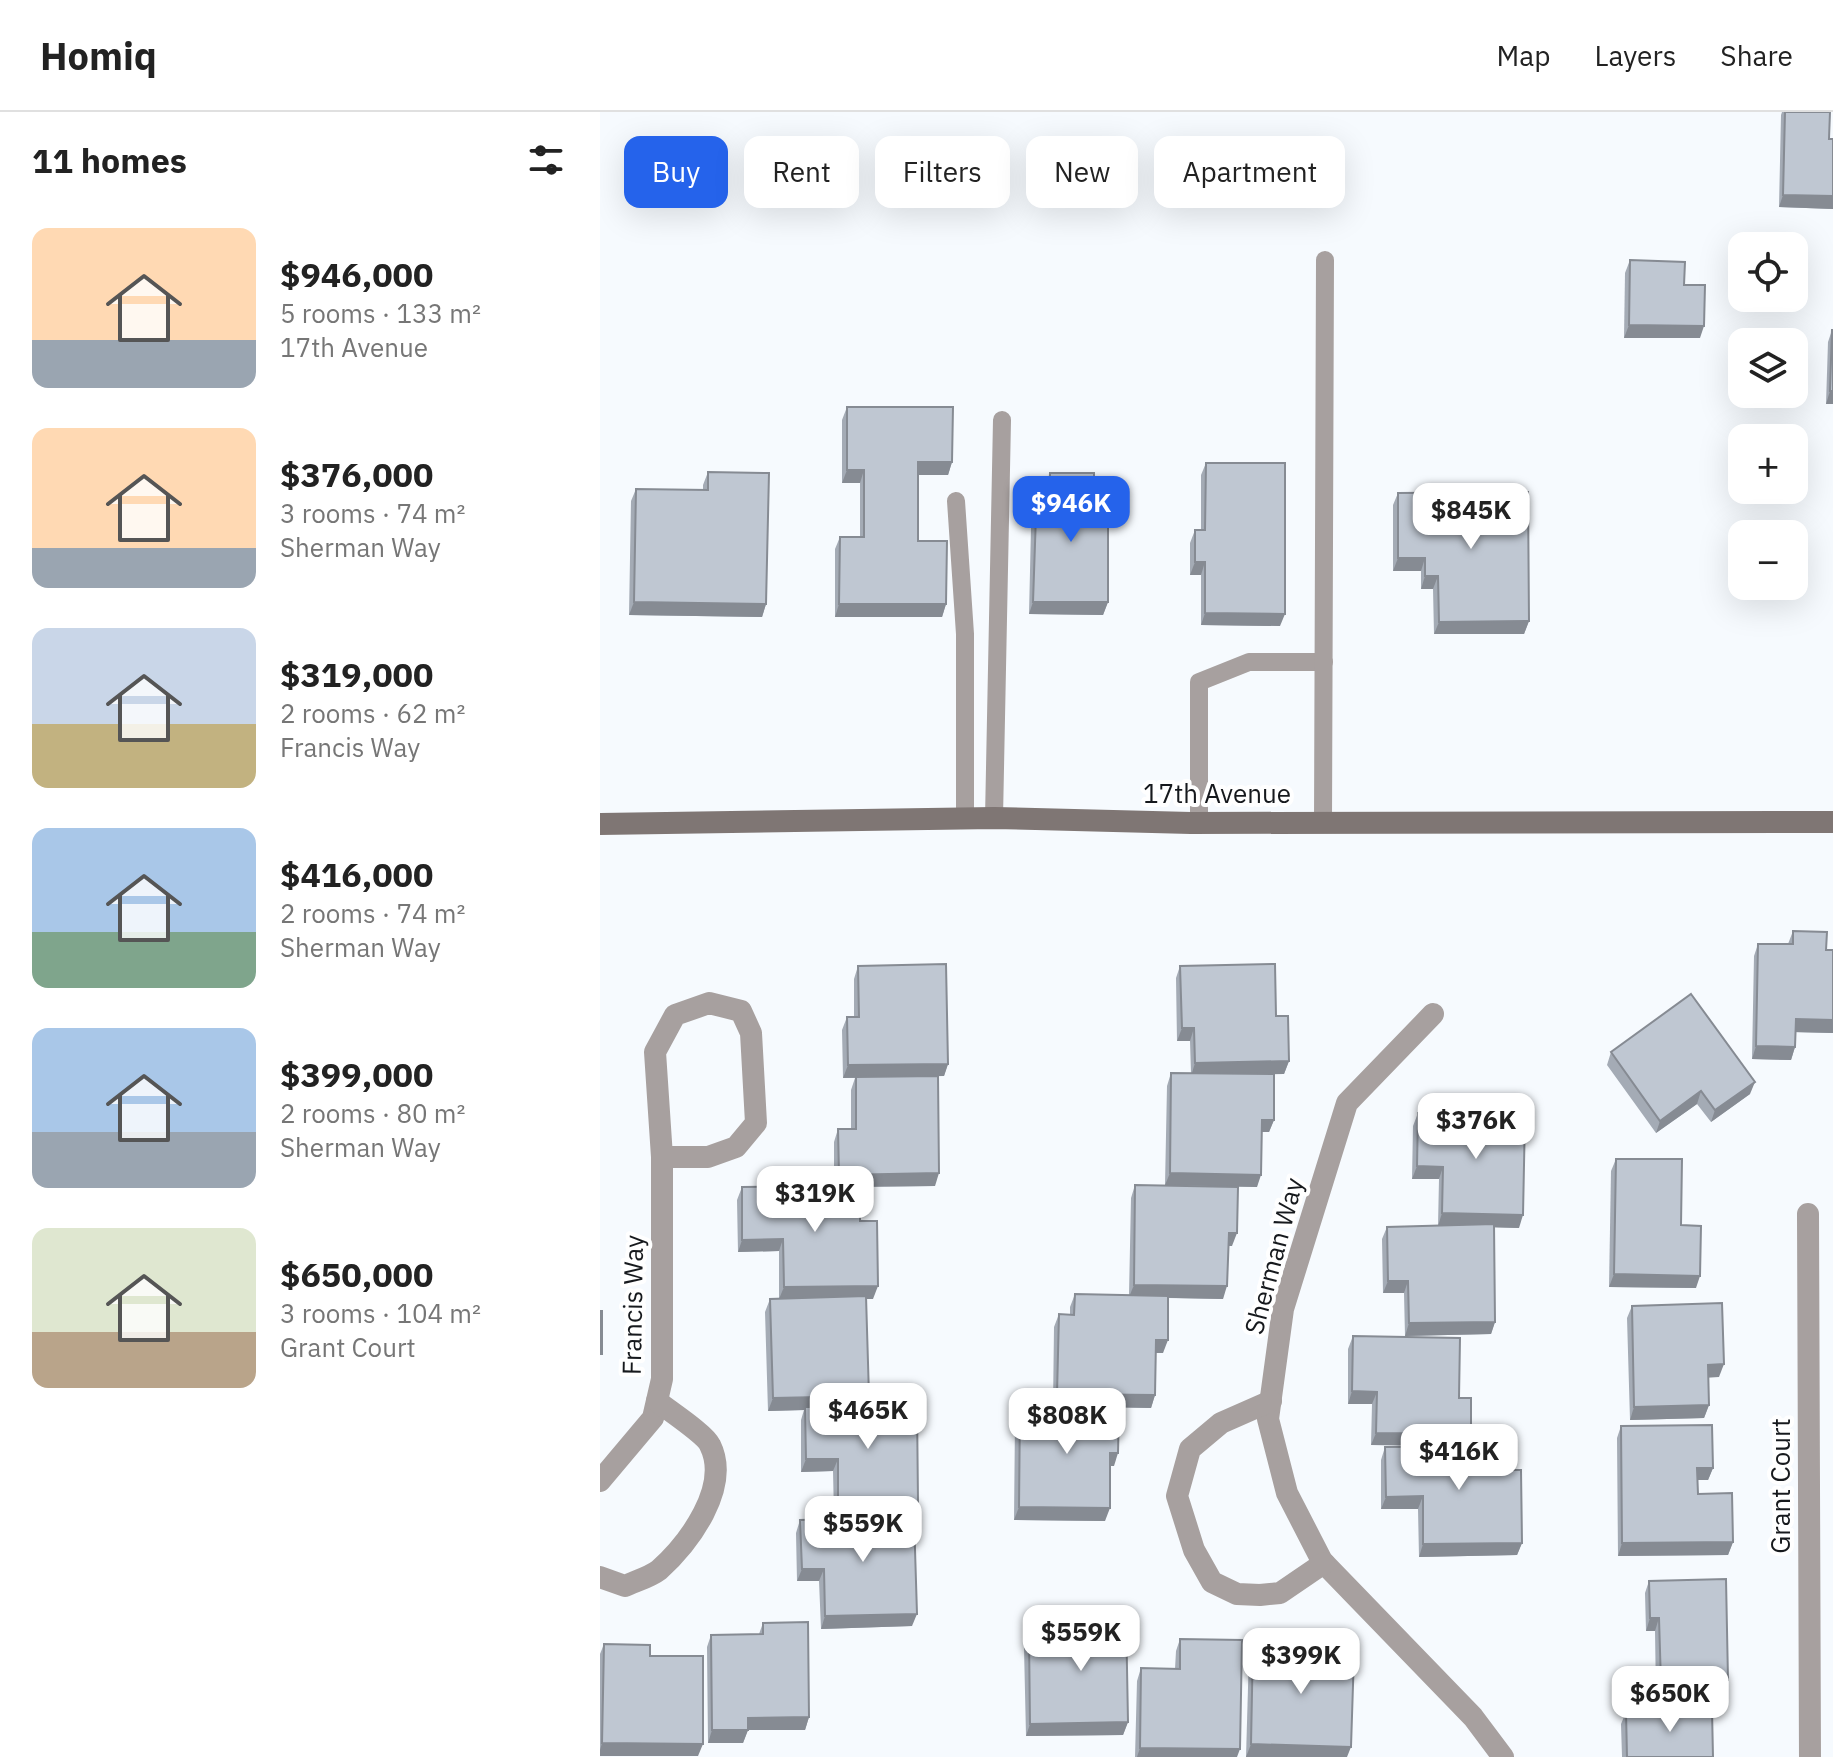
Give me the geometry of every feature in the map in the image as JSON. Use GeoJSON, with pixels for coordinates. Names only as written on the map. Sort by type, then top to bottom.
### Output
{"type":"FeatureCollection","features":[{"type":"Feature","properties":{"kind":"main road","name":"17th Avenue"},"geometry":{"type":"LineString","coordinates":[[600,824],[994,818],[1199,823],[1833,822]]}},
{"type":"Feature","properties":{"kind":"street","name":"Francis Way"},"geometry":{"type":"LineString","coordinates":[[600,1481],[653,1418],[662,1379],[662,1157],[655,1052],[675,1015],[709,1003],[741,1011],[751,1033],[756,1123],[736,1147],[708,1157],[662,1157]]}},
{"type":"Feature","properties":{"kind":"street","name":"Sherman Way"},"geometry":{"type":"LineString","coordinates":[[1433,1014],[1347,1103],[1283,1309],[1268,1419],[1287,1493],[1324,1563],[1473,1717],[1503,1757]]}},
{"type":"Feature","properties":{"kind":"street","name":"Grant Court"},"geometry":{"type":"LineString","coordinates":[[1808,1214],[1810,1757]]}},
{"type":"Feature","properties":{"kind":"street"},"geometry":{"type":"LineString","coordinates":[[600,1577],[625,1586],[656,1572],[696,1529],[713,1489],[716,1468],[709,1442],[657,1401]]}},
{"type":"Feature","properties":{"kind":"street"},"geometry":{"type":"LineString","coordinates":[[1271,1401],[1221,1423],[1190,1449],[1177,1496],[1194,1550],[1212,1582],[1237,1594],[1280,1593],[1324,1563]]}},
{"type":"Feature","properties":{"kind":"lane"},"geometry":{"type":"LineString","coordinates":[[1323,823],[1325,260]]}},
{"type":"Feature","properties":{"kind":"lane"},"geometry":{"type":"LineString","coordinates":[[994,818],[1002,420]]}},
{"type":"Feature","properties":{"kind":"lane"},"geometry":{"type":"LineString","coordinates":[[956,501],[965,634],[965,819]]}},
{"type":"Feature","properties":{"kind":"lane"},"geometry":{"type":"LineString","coordinates":[[1199,823],[1199,682],[1249,662],[1324,662]]}},
{"type":"Feature","properties":{"kind":"building"},"geometry":{"type":"Polygon","coordinates":[[[1785,112],[1830,112],[1833,196],[1783,195],[1785,112]]]}},
{"type":"Feature","properties":{"kind":"building"},"geometry":{"type":"Polygon","coordinates":[[[1630,260],[1685,262],[1684,285],[1705,285],[1704,326],[1629,325],[1630,260]]]}},
{"type":"Feature","properties":{"kind":"building"},"geometry":{"type":"Polygon","coordinates":[[[1832,330],[1833,391],[1830,391],[1832,330]]]}},
{"type":"Feature","properties":{"kind":"building"},"geometry":{"type":"Polygon","coordinates":[[[847,407],[953,407],[952,462],[918,462],[918,541],[947,541],[946,604],[839,604],[840,537],[864,537],[864,470],[847,470],[847,407]]]}},
{"type":"Feature","properties":{"kind":"building"},"geometry":{"type":"Polygon","coordinates":[[[1206,463],[1285,463],[1285,614],[1205,613],[1205,562],[1195,562],[1195,530],[1205,530],[1206,463]]]}},
{"type":"Feature","properties":{"kind":"building"},"geometry":{"type":"Polygon","coordinates":[[[708,472],[769,473],[766,604],[634,602],[636,489],[708,490],[708,472]]]}},
{"type":"Feature","properties":{"kind":"building"},"geometry":{"type":"Polygon","coordinates":[[[1050,473],[1094,473],[1094,517],[1108,517],[1108,602],[1033,602],[1036,515],[1049,516],[1050,473]]]}},
{"type":"Feature","properties":{"kind":"building"},"geometry":{"type":"Polygon","coordinates":[[[1528,492],[1529,621],[1439,622],[1438,576],[1425,576],[1425,558],[1398,558],[1398,493],[1528,492]]]}},
{"type":"Feature","properties":{"kind":"building"},"geometry":{"type":"Polygon","coordinates":[[[1793,931],[1827,932],[1826,950],[1833,950],[1833,1020],[1796,1019],[1795,1047],[1756,1046],[1758,944],[1793,944],[1793,931]]]}},
{"type":"Feature","properties":{"kind":"building"},"geometry":{"type":"Polygon","coordinates":[[[946,964],[948,1064],[848,1065],[847,1017],[859,1017],[858,966],[946,964]]]}},
{"type":"Feature","properties":{"kind":"building"},"geometry":{"type":"Polygon","coordinates":[[[1275,964],[1276,1016],[1288,1016],[1289,1061],[1195,1063],[1194,1028],[1182,1028],[1180,966],[1275,964]]]}},
{"type":"Feature","properties":{"kind":"building"},"geometry":{"type":"Polygon","coordinates":[[[1691,994],[1755,1082],[1715,1110],[1701,1091],[1660,1121],[1611,1052],[1691,994]]]}},
{"type":"Feature","properties":{"kind":"building"},"geometry":{"type":"Polygon","coordinates":[[[1171,1073],[1274,1074],[1274,1120],[1262,1120],[1261,1175],[1170,1173],[1171,1073]]]}},
{"type":"Feature","properties":{"kind":"building"},"geometry":{"type":"Polygon","coordinates":[[[938,1076],[939,1173],[839,1175],[838,1129],[856,1129],[856,1077],[938,1076]]]}},
{"type":"Feature","properties":{"kind":"building"},"geometry":{"type":"Polygon","coordinates":[[[1418,1113],[1525,1115],[1523,1215],[1442,1213],[1443,1167],[1417,1166],[1418,1113]]]}},
{"type":"Feature","properties":{"kind":"building"},"geometry":{"type":"Polygon","coordinates":[[[1616,1159],[1682,1159],[1681,1225],[1701,1226],[1700,1276],[1614,1274],[1616,1159]]]}},
{"type":"Feature","properties":{"kind":"building"},"geometry":{"type":"Polygon","coordinates":[[[1135,1185],[1238,1187],[1237,1233],[1229,1233],[1227,1286],[1134,1285],[1135,1185]]]}},
{"type":"Feature","properties":{"kind":"building"},"geometry":{"type":"Polygon","coordinates":[[[860,1186],[860,1221],[877,1221],[878,1286],[784,1287],[783,1239],[742,1240],[742,1187],[860,1186]]]}},
{"type":"Feature","properties":{"kind":"building"},"geometry":{"type":"Polygon","coordinates":[[[1494,1224],[1495,1322],[1409,1323],[1408,1281],[1388,1281],[1387,1227],[1494,1224]]]}},
{"type":"Feature","properties":{"kind":"building"},"geometry":{"type":"Polygon","coordinates":[[[1075,1294],[1168,1296],[1168,1340],[1156,1340],[1155,1395],[1057,1394],[1059,1314],[1074,1315],[1075,1294]]]}},
{"type":"Feature","properties":{"kind":"building"},"geometry":{"type":"Polygon","coordinates":[[[866,1296],[869,1396],[773,1398],[770,1299],[866,1296]]]}},
{"type":"Feature","properties":{"kind":"building"},"geometry":{"type":"Polygon","coordinates":[[[1722,1303],[1724,1364],[1708,1365],[1709,1405],[1634,1407],[1632,1306],[1722,1303]]]}},
{"type":"Feature","properties":{"kind":"building"},"geometry":{"type":"Polygon","coordinates":[[[602,1311],[602,1354],[600,1354],[602,1311]]]}},
{"type":"Feature","properties":{"kind":"building"},"geometry":{"type":"Polygon","coordinates":[[[1353,1336],[1460,1338],[1459,1398],[1471,1398],[1471,1434],[1376,1433],[1377,1392],[1352,1391],[1353,1336]]]}},
{"type":"Feature","properties":{"kind":"building"},"geometry":{"type":"Polygon","coordinates":[[[917,1406],[918,1502],[838,1503],[838,1459],[806,1459],[805,1407],[917,1406]]]}},
{"type":"Feature","properties":{"kind":"building"},"geometry":{"type":"Polygon","coordinates":[[[1020,1407],[1119,1408],[1118,1453],[1110,1453],[1110,1508],[1019,1507],[1020,1407]]]}},
{"type":"Feature","properties":{"kind":"building"},"geometry":{"type":"Polygon","coordinates":[[[1712,1425],[1713,1468],[1697,1468],[1698,1494],[1732,1493],[1733,1542],[1622,1543],[1621,1426],[1712,1425]]]}},
{"type":"Feature","properties":{"kind":"building"},"geometry":{"type":"Polygon","coordinates":[[[1506,1446],[1506,1470],[1521,1470],[1522,1543],[1423,1544],[1423,1496],[1386,1497],[1385,1447],[1506,1446]]]}},
{"type":"Feature","properties":{"kind":"building"},"geometry":{"type":"Polygon","coordinates":[[[914,1517],[917,1614],[825,1616],[824,1569],[802,1569],[800,1520],[914,1517]]]}},
{"type":"Feature","properties":{"kind":"building"},"geometry":{"type":"Polygon","coordinates":[[[1726,1579],[1728,1680],[1661,1683],[1659,1618],[1650,1618],[1649,1581],[1726,1579]]]}},
{"type":"Feature","properties":{"kind":"building"},"geometry":{"type":"Polygon","coordinates":[[[1126,1614],[1128,1722],[1030,1724],[1029,1636],[1075,1635],[1075,1615],[1126,1614]]]}},
{"type":"Feature","properties":{"kind":"building"},"geometry":{"type":"Polygon","coordinates":[[[808,1622],[809,1717],[748,1718],[748,1730],[712,1730],[711,1635],[763,1634],[763,1623],[808,1622]]]}},
{"type":"Feature","properties":{"kind":"building"},"geometry":{"type":"Polygon","coordinates":[[[1180,1639],[1242,1640],[1240,1749],[1140,1748],[1141,1668],[1180,1669],[1180,1639]]]}},
{"type":"Feature","properties":{"kind":"building"},"geometry":{"type":"Polygon","coordinates":[[[1253,1641],[1300,1642],[1300,1653],[1354,1654],[1351,1747],[1251,1744],[1253,1641]]]}},
{"type":"Feature","properties":{"kind":"building"},"geometry":{"type":"Polygon","coordinates":[[[604,1644],[650,1645],[650,1656],[703,1656],[703,1744],[602,1743],[604,1644]]]}},
{"type":"Feature","properties":{"kind":"building"},"geometry":{"type":"Polygon","coordinates":[[[1712,1710],[1713,1757],[1627,1757],[1626,1712],[1712,1710]]]}}]}
